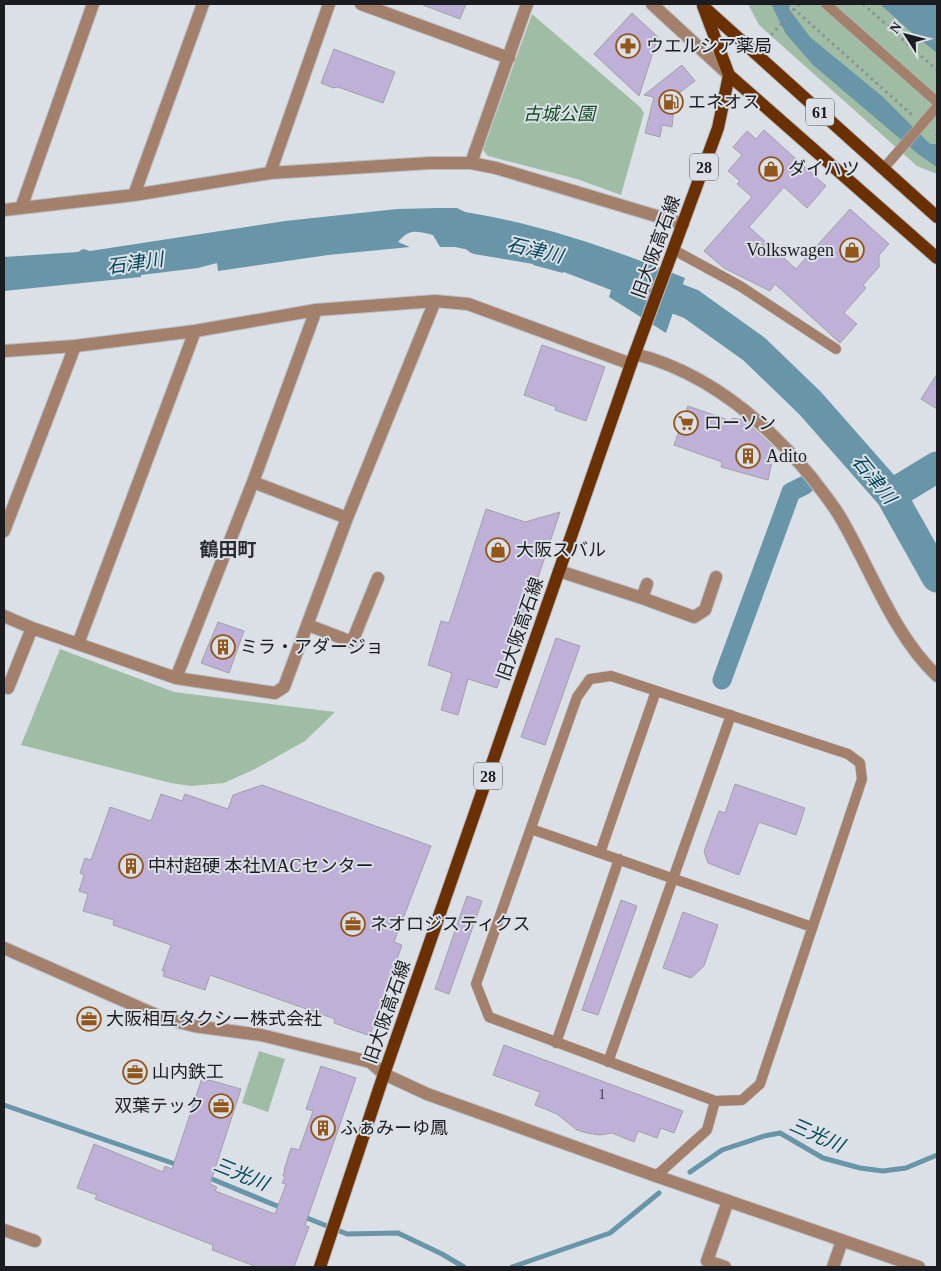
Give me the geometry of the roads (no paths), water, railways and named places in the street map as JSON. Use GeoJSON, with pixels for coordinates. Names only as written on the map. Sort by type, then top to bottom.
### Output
{"type":"FeatureCollection","features":[{"type":"Feature","properties":{"kind":"main road"},"geometry":{"type":"LineString","coordinates":[[702,5],[729,74]]}},
{"type":"Feature","properties":{"kind":"main road","name":"61"},"geometry":{"type":"LineString","coordinates":[[702,5],[937,217]]}},
{"type":"Feature","properties":{"kind":"main road","name":"旧大阪高石線"},"geometry":{"type":"LineString","coordinates":[[320,1267],[384,1074],[633,359],[718,128],[729,74]]}},
{"type":"Feature","properties":{"kind":"main road","name":"61"},"geometry":{"type":"LineString","coordinates":[[729,74],[937,258]]}},
{"type":"Feature","properties":{"kind":"street"},"geometry":{"type":"LineString","coordinates":[[21,208],[93,4]]}},
{"type":"Feature","properties":{"kind":"street"},"geometry":{"type":"LineString","coordinates":[[134,195],[203,4]]}},
{"type":"Feature","properties":{"kind":"street"},"geometry":{"type":"LineString","coordinates":[[270,174],[328,4]]}},
{"type":"Feature","properties":{"kind":"street"},"geometry":{"type":"LineString","coordinates":[[361,4],[509,58]]}},
{"type":"Feature","properties":{"kind":"street"},"geometry":{"type":"LineString","coordinates":[[471,163],[527,4]]}},
{"type":"Feature","properties":{"kind":"street"},"geometry":{"type":"LineString","coordinates":[[652,4],[729,74]]}},
{"type":"Feature","properties":{"kind":"street"},"geometry":{"type":"LineString","coordinates":[[4,210],[134,195],[270,174],[430,163],[471,163],[496,168],[683,224]]}},
{"type":"Feature","properties":{"kind":"street"},"geometry":{"type":"LineString","coordinates":[[4,616],[32,628],[176,678],[275,693],[284,687],[347,518],[435,301]]}},
{"type":"Feature","properties":{"kind":"street"},"geometry":{"type":"LineString","coordinates":[[4,351],[75,346],[195,331],[316,310],[435,301],[468,304],[633,359],[656,359],[705,383],[736,402],[796,458],[838,513],[904,636],[937,676]]}},
{"type":"Feature","properties":{"kind":"street"},"geometry":{"type":"LineString","coordinates":[[176,678],[316,310]]}},
{"type":"Feature","properties":{"kind":"street"},"geometry":{"type":"LineString","coordinates":[[78,644],[195,331]]}},
{"type":"Feature","properties":{"kind":"street"},"geometry":{"type":"LineString","coordinates":[[4,531],[75,346]]}},
{"type":"Feature","properties":{"kind":"street"},"geometry":{"type":"LineString","coordinates":[[252,482],[347,518]]}},
{"type":"Feature","properties":{"kind":"street"},"geometry":{"type":"LineString","coordinates":[[559,571],[694,617],[705,610],[716,577]]}},
{"type":"Feature","properties":{"kind":"street"},"geometry":{"type":"LineString","coordinates":[[308,625],[352,642],[378,578]]}},
{"type":"Feature","properties":{"kind":"street"},"geometry":{"type":"LineString","coordinates":[[642,598],[647,584]]}},
{"type":"Feature","properties":{"kind":"street"},"geometry":{"type":"LineString","coordinates":[[8,688],[32,628]]}},
{"type":"Feature","properties":{"kind":"street"},"geometry":{"type":"LineString","coordinates":[[4,948],[163,1018],[194,1026],[261,1035],[370,1062],[384,1074],[427,1094],[919,1267]]}},
{"type":"Feature","properties":{"kind":"street"},"geometry":{"type":"LineString","coordinates":[[725,1267],[707,1261],[728,1201]]}},
{"type":"Feature","properties":{"kind":"street"},"geometry":{"type":"LineString","coordinates":[[4,1230],[35,1241]]}},
{"type":"Feature","properties":{"kind":"street"},"geometry":{"type":"LineString","coordinates":[[833,1267],[842,1240]]}},
{"type":"Feature","properties":{"kind":"lane"},"geometry":{"type":"LineString","coordinates":[[826,4],[937,102]]}},
{"type":"Feature","properties":{"kind":"lane"},"geometry":{"type":"LineString","coordinates":[[883,169],[937,107]]}},
{"type":"Feature","properties":{"kind":"lane"},"geometry":{"type":"LineString","coordinates":[[672,253],[740,286],[836,349]]}},
{"type":"Feature","properties":{"kind":"lane"},"geometry":{"type":"LineString","coordinates":[[611,676],[656,691],[848,754],[860,763],[862,779],[760,1084],[742,1100],[714,1102],[489,1017],[476,984],[577,697],[590,679],[611,676]]}},
{"type":"Feature","properties":{"kind":"lane"},"geometry":{"type":"LineString","coordinates":[[600,853],[656,691]]}},
{"type":"Feature","properties":{"kind":"lane"},"geometry":{"type":"LineString","coordinates":[[608,1062],[731,715]]}},
{"type":"Feature","properties":{"kind":"lane"},"geometry":{"type":"LineString","coordinates":[[531,829],[812,927]]}},
{"type":"Feature","properties":{"kind":"lane"},"geometry":{"type":"LineString","coordinates":[[556,1043],[618,859]]}},
{"type":"Feature","properties":{"kind":"lane"},"geometry":{"type":"LineString","coordinates":[[656,1176],[707,1130],[714,1102]]}},
{"type":"Feature","properties":{"kind":"water"},"geometry":{"type":"Polygon","coordinates":[[[771,4],[790,4],[789,9],[810,37],[883,97],[930,144],[937,144],[937,167],[918,154],[813,65],[786,34],[771,4]]]}},
{"type":"Feature","properties":{"kind":"water"},"geometry":{"type":"Polygon","coordinates":[[[880,4],[937,4],[937,53],[912,33],[880,4]]]}},
{"type":"Feature","properties":{"kind":"water"},"geometry":{"type":"Polygon","coordinates":[[[457,208],[465,212],[521,223],[577,239],[685,278],[666,333],[609,297],[616,274],[614,267],[609,269],[573,255],[565,258],[563,273],[533,265],[534,247],[520,245],[509,258],[455,247],[440,247],[433,235],[418,232],[406,234],[398,242],[410,247],[328,255],[218,271],[217,263],[198,268],[141,275],[141,277],[4,291],[4,257],[78,252],[83,249],[90,251],[285,221],[397,209],[457,208]]]}},
{"type":"Feature","properties":{"kind":"waterway","name":"石津川"},"geometry":{"type":"LineString","coordinates":[[478,239],[555,252],[691,304],[754,349],[810,403],[891,495],[937,577]]}},
{"type":"Feature","properties":{"kind":"waterway"},"geometry":{"type":"LineString","coordinates":[[891,495],[937,467]]}},
{"type":"Feature","properties":{"kind":"waterway"},"geometry":{"type":"LineString","coordinates":[[722,680],[791,492],[805,485]]}},
{"type":"Feature","properties":{"kind":"waterway","name":"三光川"},"geometry":{"type":"LineString","coordinates":[[4,1105],[178,1165]]}},
{"type":"Feature","properties":{"kind":"waterway","name":"三光川"},"geometry":{"type":"LineString","coordinates":[[690,1172],[722,1150],[764,1136],[780,1133],[823,1158],[860,1168],[883,1171],[906,1168],[937,1155]]}},
{"type":"Feature","properties":{"kind":"waterway","name":"三光川"},"geometry":{"type":"LineString","coordinates":[[207,1177],[282,1208]]}},
{"type":"Feature","properties":{"kind":"waterway","name":"三光川"},"geometry":{"type":"LineString","coordinates":[[512,1267],[610,1233],[659,1193]]}},
{"type":"Feature","properties":{"kind":"waterway","name":"三光川"},"geometry":{"type":"LineString","coordinates":[[302,1216],[347,1234],[398,1233],[464,1267]]}},
{"type":"Feature","properties":{"kind":"place","name":"ウエルシア薬局"},"geometry":{"type":"Point","coordinates":[628,46]}},
{"type":"Feature","properties":{"kind":"place","name":"エネオス"},"geometry":{"type":"Point","coordinates":[671,102]}},
{"type":"Feature","properties":{"kind":"place","name":"ダイハツ"},"geometry":{"type":"Point","coordinates":[771,169]}},
{"type":"Feature","properties":{"kind":"place","name":"Volkswagen"},"geometry":{"type":"Point","coordinates":[852,250]}},
{"type":"Feature","properties":{"kind":"place","name":"ローソン"},"geometry":{"type":"Point","coordinates":[686,423]}},
{"type":"Feature","properties":{"kind":"place","name":"Adito"},"geometry":{"type":"Point","coordinates":[748,456]}},
{"type":"Feature","properties":{"kind":"place","name":"大阪スバル"},"geometry":{"type":"Point","coordinates":[498,550]}},
{"type":"Feature","properties":{"kind":"place","name":"ミラ・アダージョ"},"geometry":{"type":"Point","coordinates":[223,647]}},
{"type":"Feature","properties":{"kind":"place","name":"中村超硬 本社MACセンター"},"geometry":{"type":"Point","coordinates":[131,866]}},
{"type":"Feature","properties":{"kind":"place","name":"ネオロジスティクス"},"geometry":{"type":"Point","coordinates":[353,924]}},
{"type":"Feature","properties":{"kind":"place","name":"大阪相互タクシー株式会社"},"geometry":{"type":"Point","coordinates":[89,1019]}},
{"type":"Feature","properties":{"kind":"place","name":"山内鉄工"},"geometry":{"type":"Point","coordinates":[135,1072]}},
{"type":"Feature","properties":{"kind":"place","name":"双葉テック"},"geometry":{"type":"Point","coordinates":[221,1106]}},
{"type":"Feature","properties":{"kind":"place","name":"ふぁみーゆ鳳"},"geometry":{"type":"Point","coordinates":[323,1128]}},
{"type":"Feature","properties":{"kind":"district","name":"鶴田町"},"geometry":{"type":"Point","coordinates":[228,549]}},
{"type":"Feature","properties":{"kind":"park label","name":"古城公園"},"geometry":{"type":"Point","coordinates":[559,114]}}]}
